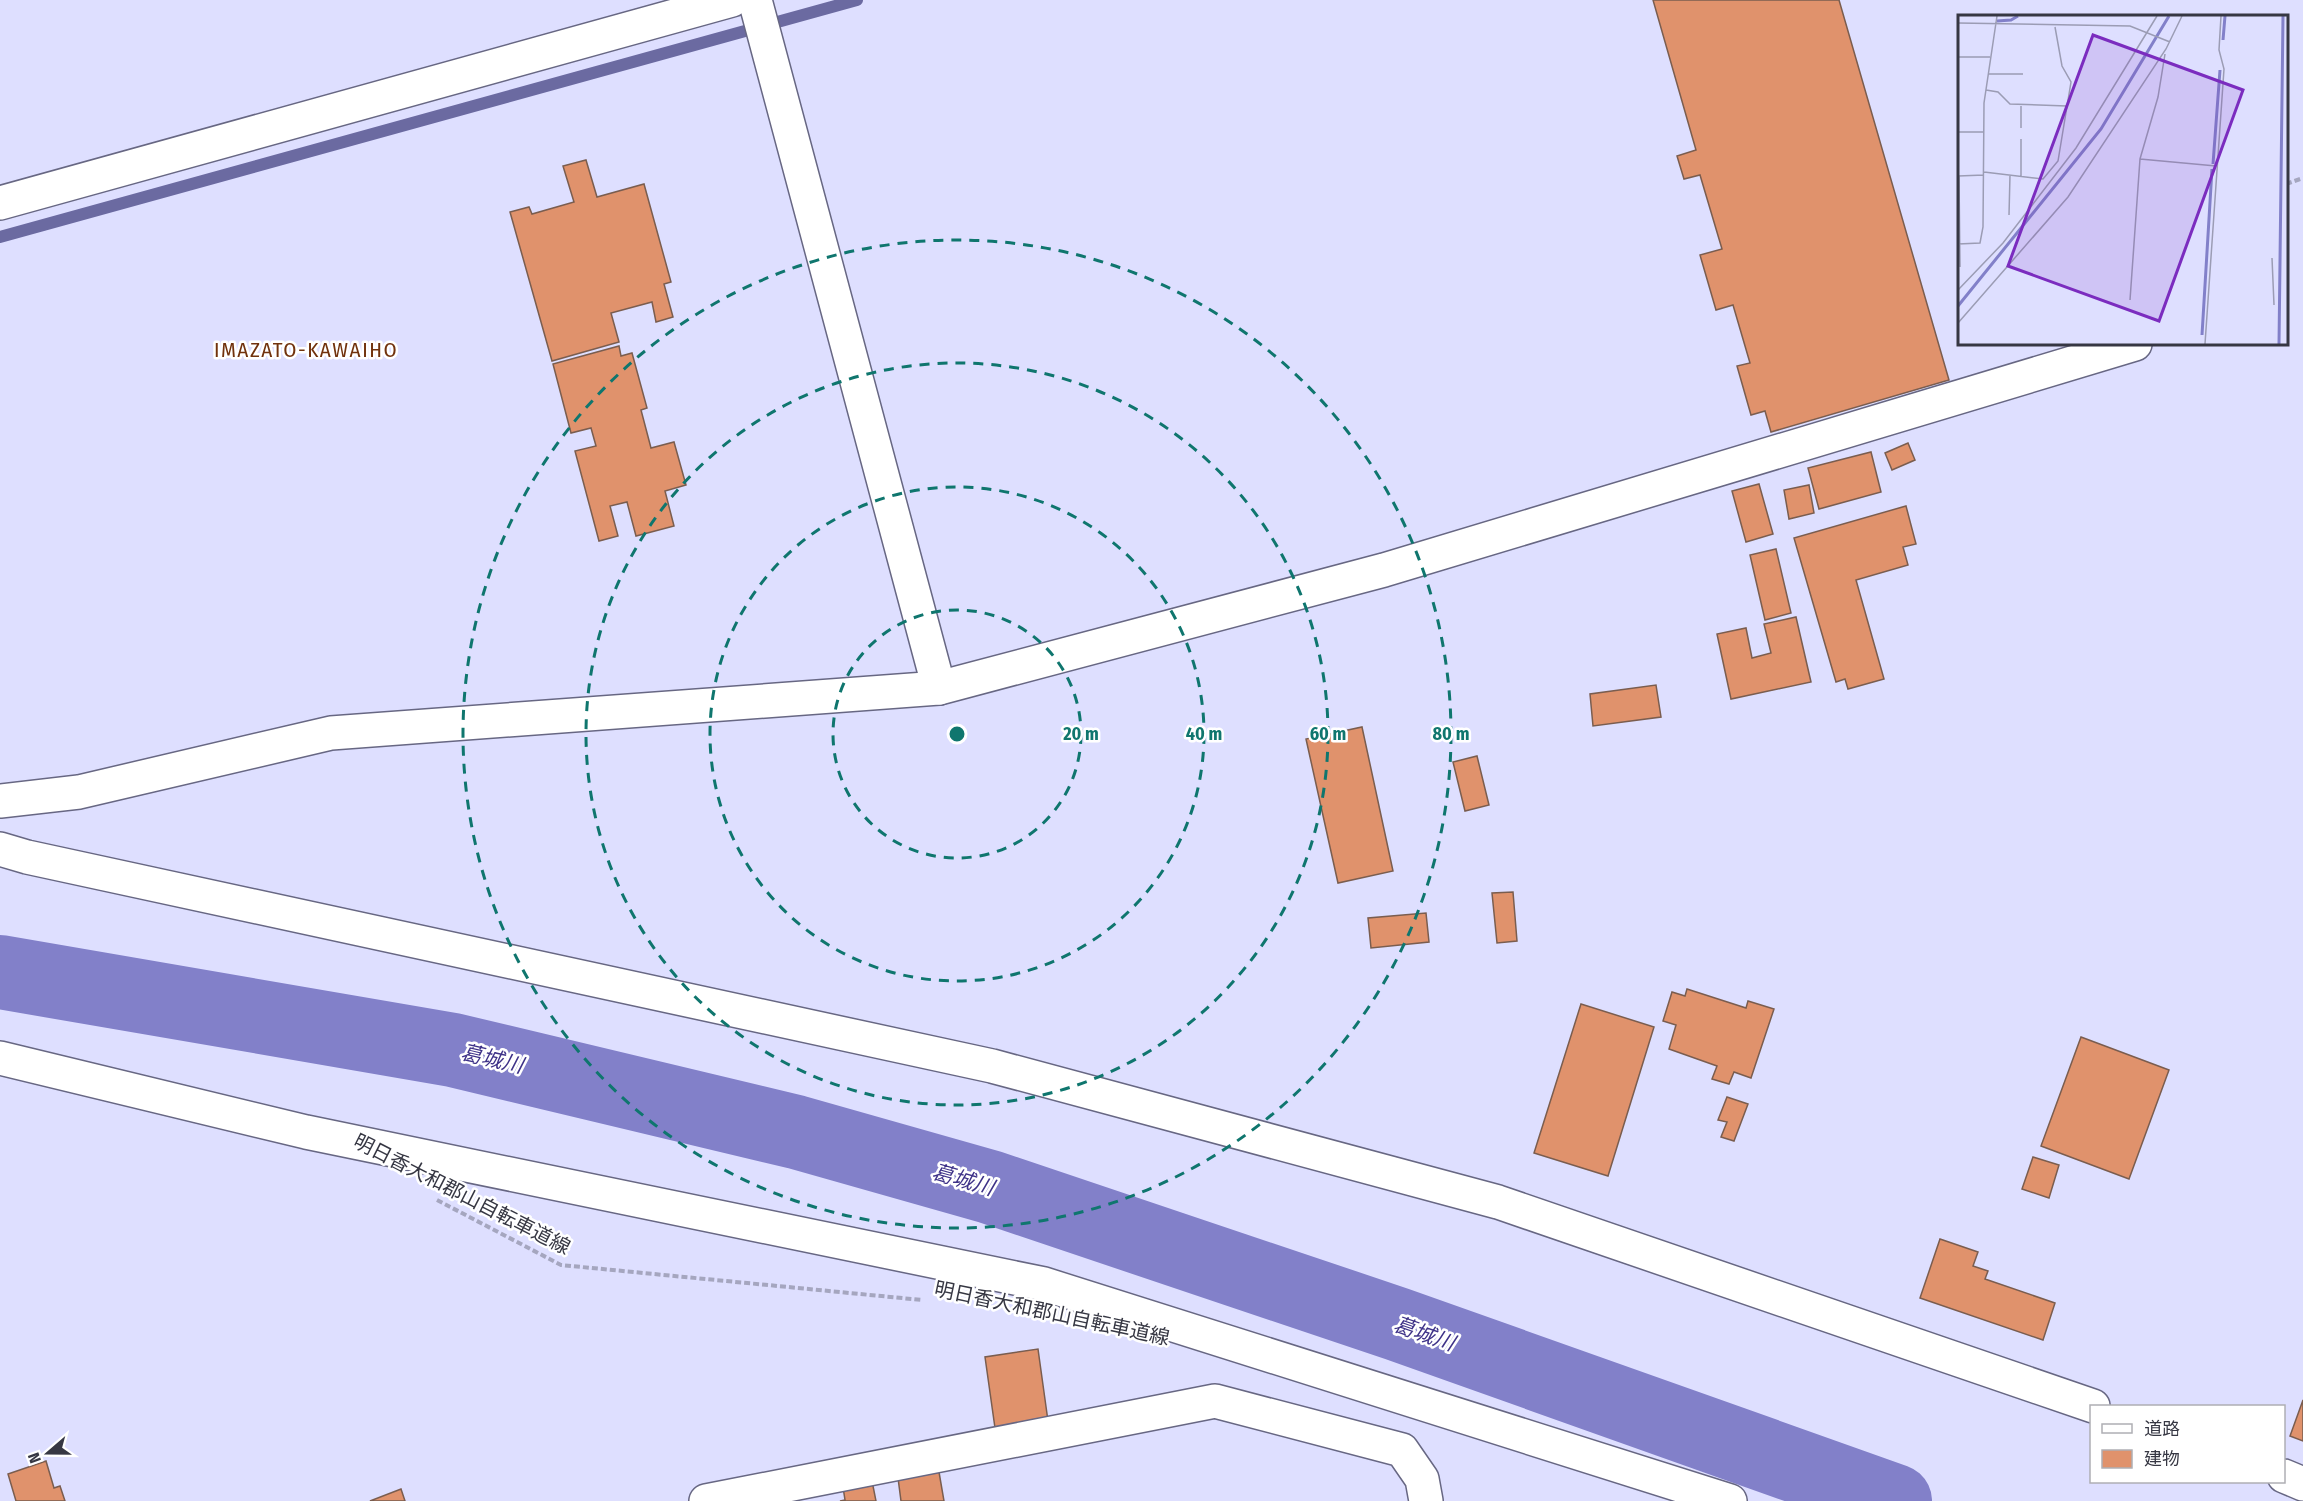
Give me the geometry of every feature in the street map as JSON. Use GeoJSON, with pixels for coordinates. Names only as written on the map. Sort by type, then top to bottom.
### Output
{"type":"FeatureCollection","features":[{"type":"Feature","properties":{"kind":"street"},"geometry":{"type":"LineString","coordinates":[[0,203],[732,0]]}},
{"type":"Feature","properties":{"kind":"street"},"geometry":{"type":"LineString","coordinates":[[755,0],[939,688]]}},
{"type":"Feature","properties":{"kind":"street"},"geometry":{"type":"LineString","coordinates":[[0,801],[79,792],[331,733],[939,688],[1384,570],[2132,345]]}},
{"type":"Feature","properties":{"kind":"street"},"geometry":{"type":"LineString","coordinates":[[0,849],[27,857],[1003,1069],[1498,1202],[2090,1406]]}},
{"type":"Feature","properties":{"kind":"street"},"geometry":{"type":"LineString","coordinates":[[0,1058],[306,1132],[1044,1284],[1730,1501]]}},
{"type":"Feature","properties":{"kind":"street"},"geometry":{"type":"LineString","coordinates":[[706,1501],[1215,1401],[1402,1450],[1422,1479],[1426,1501]]}},
{"type":"Feature","properties":{"kind":"street"},"geometry":{"type":"LineString","coordinates":[[2285,1477],[2303,1484]]}},
{"type":"Feature","properties":{"kind":"path"},"geometry":{"type":"LineString","coordinates":[[2288,183],[2303,178]]}},
{"type":"Feature","properties":{"kind":"path","name":"明日香大和郡山自転車道線"},"geometry":{"type":"LineString","coordinates":[[434,1198],[561,1264],[926,1301]]}},
{"type":"Feature","properties":{"kind":"building"},"geometry":{"type":"Polygon","coordinates":[[[1653,0],[1839,0],[1949,380],[1771,432],[1765,411],[1751,415],[1737,366],[1750,363],[1733,305],[1716,310],[1700,255],[1722,249],[1700,175],[1684,179],[1677,156],[1696,150],[1653,0]]]}},
{"type":"Feature","properties":{"kind":"building"},"geometry":{"type":"Polygon","coordinates":[[[586,160],[597,197],[644,184],[671,282],[664,284],[673,317],[656,322],[652,302],[611,313],[619,342],[552,361],[510,212],[529,207],[532,214],[574,202],[563,166],[586,160]]]}},
{"type":"Feature","properties":{"kind":"building"},"geometry":{"type":"Polygon","coordinates":[[[619,346],[621,356],[632,353],[647,408],[641,410],[651,448],[674,442],[686,485],[665,491],[674,526],[636,536],[627,502],[610,506],[618,536],[599,541],[575,451],[596,446],[591,428],[571,433],[553,364],[619,346]]]}},
{"type":"Feature","properties":{"kind":"building"},"geometry":{"type":"Polygon","coordinates":[[[1908,443],[1915,460],[1892,470],[1885,453],[1908,443]]]}},
{"type":"Feature","properties":{"kind":"building"},"geometry":{"type":"Polygon","coordinates":[[[1871,452],[1881,492],[1819,509],[1808,468],[1871,452]]]}},
{"type":"Feature","properties":{"kind":"building"},"geometry":{"type":"Polygon","coordinates":[[[1759,484],[1773,534],[1746,542],[1732,491],[1759,484]]]}},
{"type":"Feature","properties":{"kind":"building"},"geometry":{"type":"Polygon","coordinates":[[[1809,485],[1814,513],[1789,519],[1784,490],[1809,485]]]}},
{"type":"Feature","properties":{"kind":"building"},"geometry":{"type":"Polygon","coordinates":[[[1906,506],[1916,544],[1903,547],[1908,565],[1856,580],[1884,679],[1848,689],[1845,679],[1836,682],[1794,538],[1906,506]]]}},
{"type":"Feature","properties":{"kind":"building"},"geometry":{"type":"Polygon","coordinates":[[[1776,549],[1791,613],[1765,620],[1750,555],[1776,549]]]}},
{"type":"Feature","properties":{"kind":"building"},"geometry":{"type":"Polygon","coordinates":[[[1796,617],[1811,682],[1731,699],[1717,634],[1746,628],[1752,658],[1771,653],[1764,624],[1796,617]]]}},
{"type":"Feature","properties":{"kind":"building"},"geometry":{"type":"Polygon","coordinates":[[[1656,685],[1661,717],[1593,726],[1590,694],[1656,685]]]}},
{"type":"Feature","properties":{"kind":"building"},"geometry":{"type":"Polygon","coordinates":[[[1362,727],[1393,871],[1338,883],[1306,739],[1362,727]]]}},
{"type":"Feature","properties":{"kind":"building"},"geometry":{"type":"Polygon","coordinates":[[[1477,756],[1489,805],[1465,811],[1453,762],[1477,756]]]}},
{"type":"Feature","properties":{"kind":"building"},"geometry":{"type":"Polygon","coordinates":[[[1513,892],[1517,941],[1497,943],[1492,893],[1513,892]]]}},
{"type":"Feature","properties":{"kind":"building"},"geometry":{"type":"Polygon","coordinates":[[[1426,913],[1429,942],[1371,948],[1368,918],[1426,913]]]}},
{"type":"Feature","properties":{"kind":"building"},"geometry":{"type":"Polygon","coordinates":[[[1687,989],[1746,1008],[1748,1001],[1774,1009],[1751,1078],[1734,1072],[1729,1084],[1712,1079],[1717,1066],[1669,1049],[1676,1025],[1663,1021],[1672,992],[1685,996],[1687,989]]]}},
{"type":"Feature","properties":{"kind":"building"},"geometry":{"type":"Polygon","coordinates":[[[1581,1004],[1654,1027],[1608,1176],[1534,1153],[1581,1004]]]}},
{"type":"Feature","properties":{"kind":"building"},"geometry":{"type":"Polygon","coordinates":[[[2081,1037],[2169,1070],[2129,1179],[2041,1146],[2081,1037]]]}},
{"type":"Feature","properties":{"kind":"building"},"geometry":{"type":"Polygon","coordinates":[[[1727,1097],[1748,1104],[1734,1141],[1721,1137],[1727,1122],[1718,1120],[1727,1097]]]}},
{"type":"Feature","properties":{"kind":"building"},"geometry":{"type":"Polygon","coordinates":[[[2033,1157],[2059,1165],[2049,1198],[2022,1189],[2033,1157]]]}},
{"type":"Feature","properties":{"kind":"building"},"geometry":{"type":"Polygon","coordinates":[[[1940,1239],[1978,1252],[1973,1266],[1988,1271],[1985,1279],[2055,1303],[2043,1340],[1920,1298],[1940,1239]]]}},
{"type":"Feature","properties":{"kind":"building"},"geometry":{"type":"Polygon","coordinates":[[[1038,1349],[1048,1421],[995,1428],[985,1357],[1038,1349]]]}},
{"type":"Feature","properties":{"kind":"building"},"geometry":{"type":"Polygon","coordinates":[[[2303,1400],[2303,1441],[2290,1436],[2303,1400]]]}},
{"type":"Feature","properties":{"kind":"building"},"geometry":{"type":"Polygon","coordinates":[[[46,1461],[54,1488],[60,1486],[65,1501],[16,1501],[8,1474],[46,1461]]]}},
{"type":"Feature","properties":{"kind":"building"},"geometry":{"type":"Polygon","coordinates":[[[939,1472],[944,1501],[901,1501],[898,1478],[939,1472]]]}},
{"type":"Feature","properties":{"kind":"building"},"geometry":{"type":"Polygon","coordinates":[[[872,1481],[876,1501],[840,1501],[845,1500],[843,1487],[872,1481]]]}},
{"type":"Feature","properties":{"kind":"building"},"geometry":{"type":"Polygon","coordinates":[[[401,1489],[405,1501],[370,1501],[401,1489]]]}},
{"type":"Feature","properties":{"kind":"waterway"},"geometry":{"type":"LineString","coordinates":[[0,237],[857,0]]}},
{"type":"Feature","properties":{"kind":"waterway","name":"葛城川"},"geometry":{"type":"LineString","coordinates":[[0,972],[453,1050],[796,1132],[990,1187],[1397,1324],[1895,1501]]}},
{"type":"Feature","properties":{"kind":"district","name":"IMAZATO-KAWAIHO"},"geometry":{"type":"Point","coordinates":[306,350]}}]}
